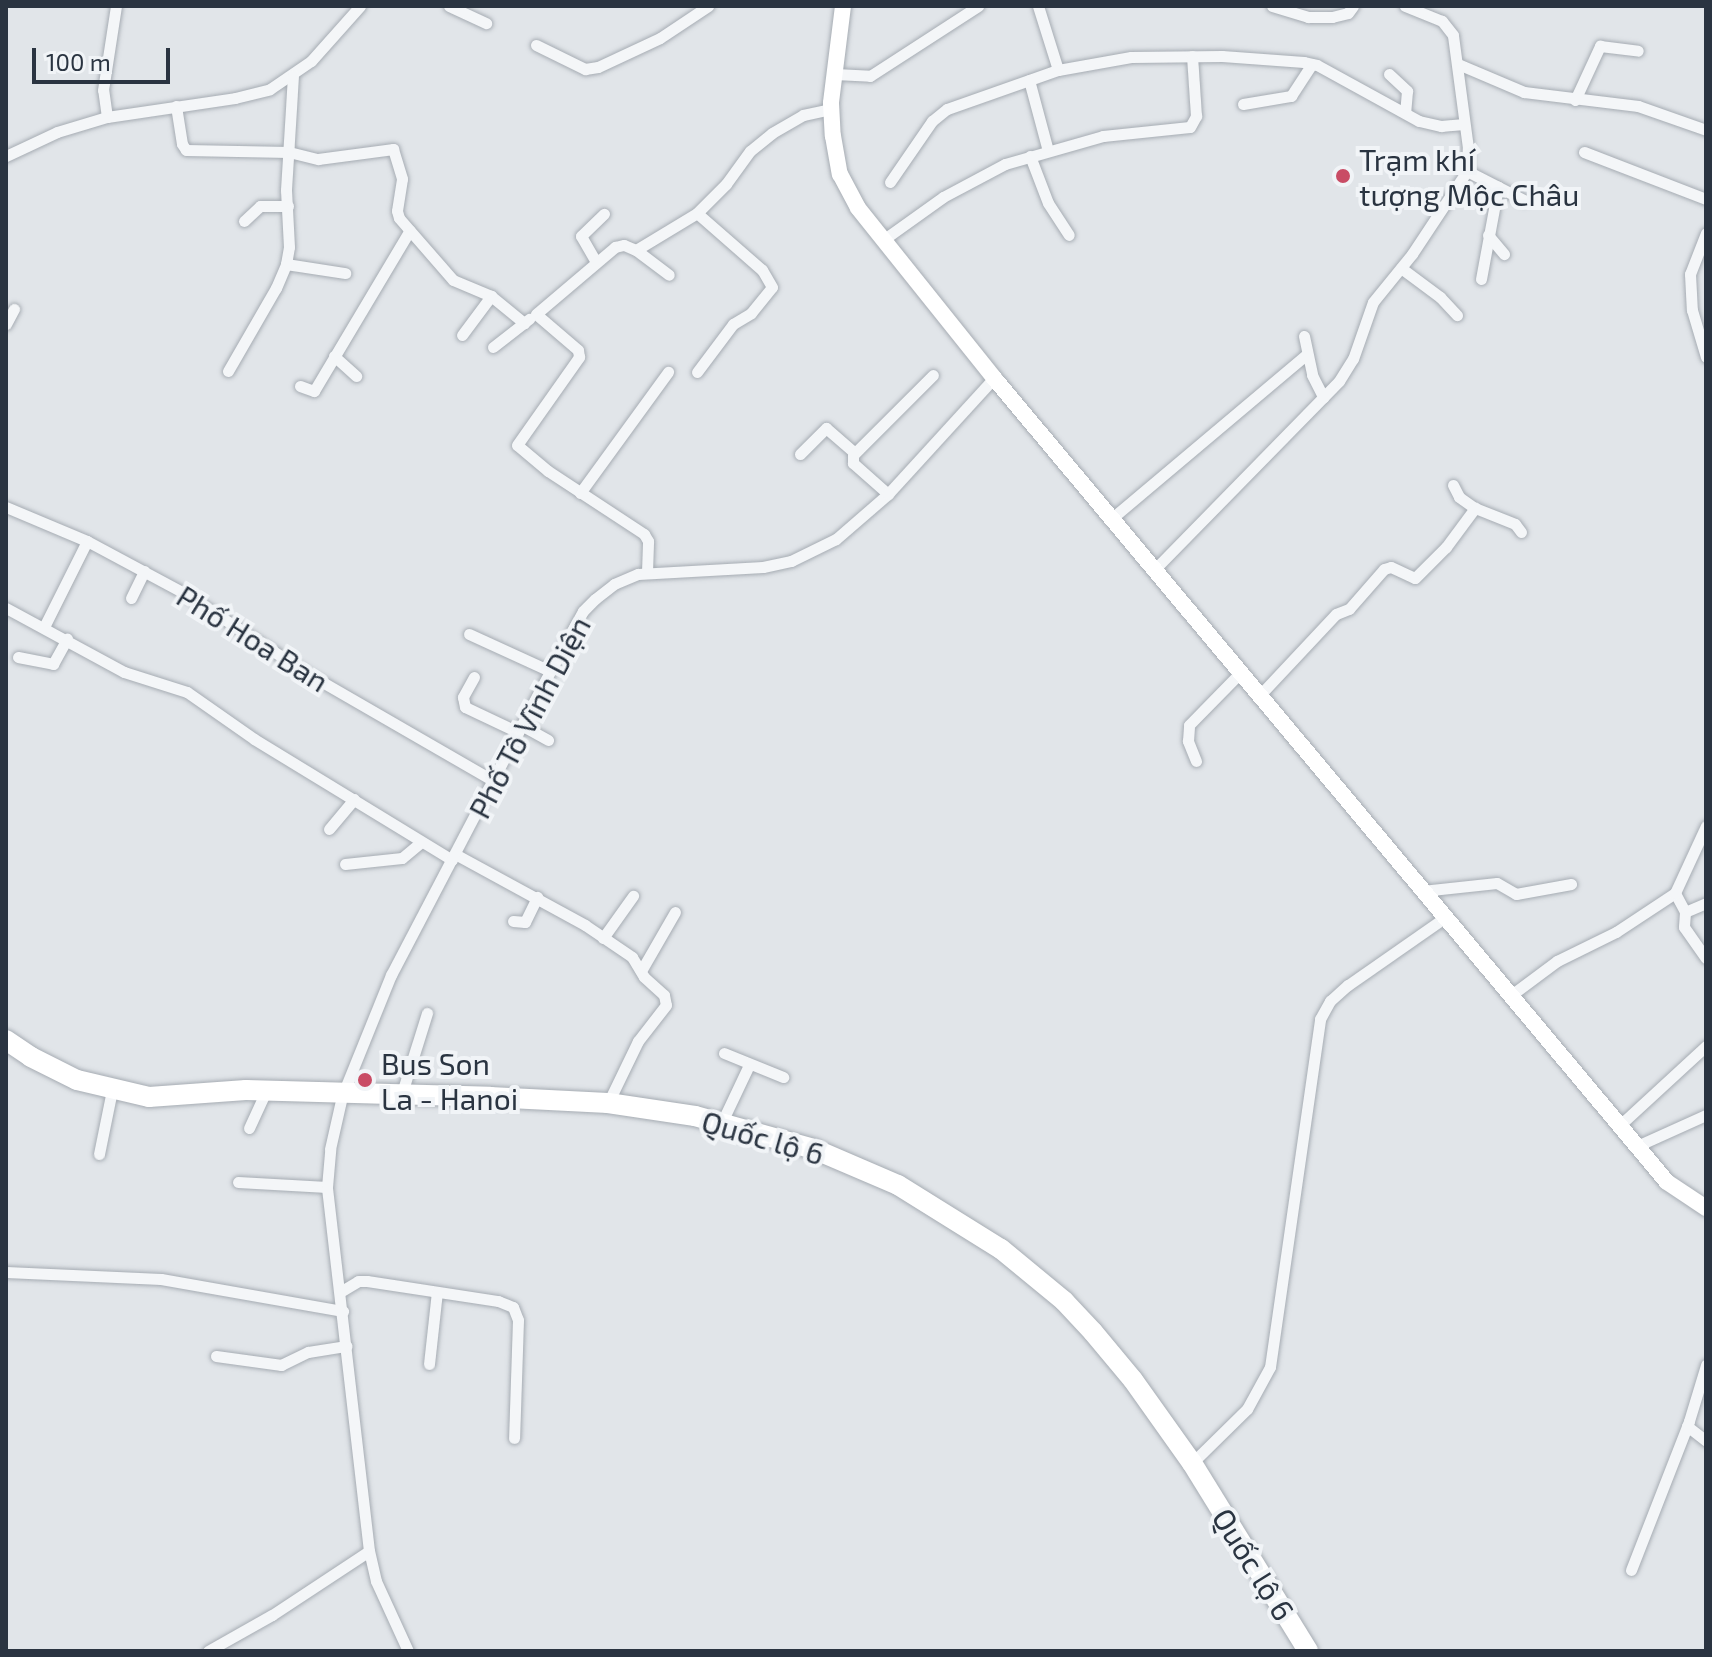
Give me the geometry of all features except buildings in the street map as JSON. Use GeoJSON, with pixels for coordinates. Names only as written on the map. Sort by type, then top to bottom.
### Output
{"type":"FeatureCollection","features":[{"type":"Feature","properties":{"kind":"highway","name":"Quốc lộ 6"},"geometry":{"type":"LineString","coordinates":[[6,1040],[57,1071],[112,1090],[149,1097],[266,1091],[608,1103],[722,1122],[814,1149],[898,1185],[1001,1249],[1064,1301],[1093,1332],[1133,1380],[1192,1463],[1308,1651]]}},
{"type":"Feature","properties":{"kind":"street"},"geometry":{"type":"LineString","coordinates":[[107,117],[104,80],[116,6]]}},
{"type":"Feature","properties":{"kind":"street"},"geometry":{"type":"LineString","coordinates":[[6,156],[57,132],[107,117],[235,98],[275,86],[293,75],[333,39],[360,6]]}},
{"type":"Feature","properties":{"kind":"street"},"geometry":{"type":"LineString","coordinates":[[449,6],[486,23]]}},
{"type":"Feature","properties":{"kind":"street"},"geometry":{"type":"LineString","coordinates":[[536,45],[585,69],[598,67],[660,38],[708,6]]}},
{"type":"Feature","properties":{"kind":"street"},"geometry":{"type":"LineString","coordinates":[[843,6],[831,109],[840,174],[852,199],[994,378],[1667,1182],[1706,1208]]}},
{"type":"Feature","properties":{"kind":"street"},"geometry":{"type":"LineString","coordinates":[[835,74],[870,76],[978,6]]}},
{"type":"Feature","properties":{"kind":"street"},"geometry":{"type":"LineString","coordinates":[[1038,6],[1058,70]]}},
{"type":"Feature","properties":{"kind":"street"},"geometry":{"type":"LineString","coordinates":[[1272,6],[1308,17],[1332,17],[1348,13],[1353,6]]}},
{"type":"Feature","properties":{"kind":"street"},"geometry":{"type":"LineString","coordinates":[[1154,570],[1347,371],[1373,302],[1401,268],[1467,171],[1458,64],[1448,28],[1431,15],[1405,6]]}},
{"type":"Feature","properties":{"kind":"street"},"geometry":{"type":"LineString","coordinates":[[1575,100],[1600,46],[1638,51]]}},
{"type":"Feature","properties":{"kind":"street"},"geometry":{"type":"LineString","coordinates":[[883,240],[967,183],[1030,156],[1121,133],[1190,127],[1196,116],[1192,56]]}},
{"type":"Feature","properties":{"kind":"street"},"geometry":{"type":"LineString","coordinates":[[890,182],[932,121],[947,109],[1058,70],[1131,57],[1259,57],[1312,64],[1431,125],[1464,124]]}},
{"type":"Feature","properties":{"kind":"street"},"geometry":{"type":"LineString","coordinates":[[1243,104],[1291,96],[1312,64]]}},
{"type":"Feature","properties":{"kind":"street"},"geometry":{"type":"LineString","coordinates":[[1458,64],[1524,92],[1638,106],[1706,130]]}},
{"type":"Feature","properties":{"kind":"street"},"geometry":{"type":"LineString","coordinates":[[1389,74],[1407,91],[1405,112]]}},
{"type":"Feature","properties":{"kind":"street"},"geometry":{"type":"LineString","coordinates":[[228,371],[276,288],[286,264],[293,75]]}},
{"type":"Feature","properties":{"kind":"street"},"geometry":{"type":"LineString","coordinates":[[1029,80],[1048,151]]}},
{"type":"Feature","properties":{"kind":"street"},"geometry":{"type":"LineString","coordinates":[[275,86],[290,106]]}},
{"type":"Feature","properties":{"kind":"street"},"geometry":{"type":"LineString","coordinates":[[176,106],[182,144],[186,150],[289,152],[318,159],[393,149],[402,179],[397,214],[453,280],[491,296],[524,323]]}},
{"type":"Feature","properties":{"kind":"street"},"geometry":{"type":"LineString","coordinates":[[636,250],[697,213],[726,184],[750,151],[772,133],[803,115],[831,109]]}},
{"type":"Feature","properties":{"kind":"street"},"geometry":{"type":"LineString","coordinates":[[1584,152],[1706,199]]}},
{"type":"Feature","properties":{"kind":"street"},"geometry":{"type":"LineString","coordinates":[[1030,156],[1048,203],[1069,235]]}},
{"type":"Feature","properties":{"kind":"street"},"geometry":{"type":"LineString","coordinates":[[1467,171],[1524,200]]}},
{"type":"Feature","properties":{"kind":"street"},"geometry":{"type":"LineString","coordinates":[[1481,279],[1498,187]]}},
{"type":"Feature","properties":{"kind":"street"},"geometry":{"type":"LineString","coordinates":[[244,221],[260,206],[288,206]]}},
{"type":"Feature","properties":{"kind":"street"},"geometry":{"type":"LineString","coordinates":[[697,213],[762,270],[772,287],[751,313],[733,324],[697,372]]}},
{"type":"Feature","properties":{"kind":"street"},"geometry":{"type":"LineString","coordinates":[[596,262],[581,236],[604,214]]}},
{"type":"Feature","properties":{"kind":"street"},"geometry":{"type":"LineString","coordinates":[[300,386],[314,391],[410,230]]}},
{"type":"Feature","properties":{"kind":"street"},"geometry":{"type":"LineString","coordinates":[[1706,233],[1690,274],[1692,310],[1706,357]]}},
{"type":"Feature","properties":{"kind":"street"},"geometry":{"type":"LineString","coordinates":[[1488,235],[1504,254]]}},
{"type":"Feature","properties":{"kind":"street"},"geometry":{"type":"LineString","coordinates":[[493,347],[615,247],[624,245],[636,250],[669,275]]}},
{"type":"Feature","properties":{"kind":"street"},"geometry":{"type":"LineString","coordinates":[[286,264],[345,273]]}},
{"type":"Feature","properties":{"kind":"street"},"geometry":{"type":"LineString","coordinates":[[1401,268],[1440,297],[1457,315]]}},
{"type":"Feature","properties":{"kind":"street"},"geometry":{"type":"LineString","coordinates":[[462,335],[491,296]]}},
{"type":"Feature","properties":{"kind":"street"},"geometry":{"type":"LineString","coordinates":[[6,324],[14,309]]}},
{"type":"Feature","properties":{"kind":"street"},"geometry":{"type":"LineString","coordinates":[[536,314],[578,350],[579,357],[517,445],[580,493],[644,534],[648,541],[647,572]]}},
{"type":"Feature","properties":{"kind":"street"},"geometry":{"type":"LineString","coordinates":[[1304,336],[1312,375],[1323,397]]}},
{"type":"Feature","properties":{"kind":"street"},"geometry":{"type":"LineString","coordinates":[[1111,519],[1307,354]]}},
{"type":"Feature","properties":{"kind":"street"},"geometry":{"type":"LineString","coordinates":[[334,356],[356,376]]}},
{"type":"Feature","properties":{"kind":"street"},"geometry":{"type":"LineString","coordinates":[[580,493],[668,372]]}},
{"type":"Feature","properties":{"kind":"street"},"geometry":{"type":"LineString","coordinates":[[888,494],[853,463],[855,453],[933,375]]}},
{"type":"Feature","properties":{"kind":"street","name":"Phố Tô Vĩnh Diện"},"geometry":{"type":"LineString","coordinates":[[408,1651],[376,1581],[369,1551],[327,1187],[330,1149],[342,1096],[391,975],[550,671],[583,611],[595,599],[614,584],[647,572],[737,570],[791,561],[836,539],[888,494],[994,378]]}},
{"type":"Feature","properties":{"kind":"street"},"geometry":{"type":"LineString","coordinates":[[800,454],[826,428],[855,453]]}},
{"type":"Feature","properties":{"kind":"street"},"geometry":{"type":"LineString","coordinates":[[1453,485],[1459,497],[1475,508],[1515,524],[1521,532]]}},
{"type":"Feature","properties":{"kind":"street","name":"Phố Hoa Ban"},"geometry":{"type":"LineString","coordinates":[[6,507],[87,541],[144,571],[305,672],[494,781]]}},
{"type":"Feature","properties":{"kind":"street"},"geometry":{"type":"LineString","coordinates":[[1259,696],[1336,614],[1349,609],[1384,569],[1391,567],[1415,578],[1446,547],[1475,508]]}},
{"type":"Feature","properties":{"kind":"street"},"geometry":{"type":"LineString","coordinates":[[44,627],[87,541]]}},
{"type":"Feature","properties":{"kind":"street"},"geometry":{"type":"LineString","coordinates":[[131,598],[144,571]]}},
{"type":"Feature","properties":{"kind":"street"},"geometry":{"type":"LineString","coordinates":[[6,608],[124,672],[187,692],[254,739],[421,842],[537,897],[632,957],[664,995],[666,1005],[638,1041],[608,1103]]}},
{"type":"Feature","properties":{"kind":"street"},"geometry":{"type":"LineString","coordinates":[[469,634],[550,671]]}},
{"type":"Feature","properties":{"kind":"street"},"geometry":{"type":"LineString","coordinates":[[18,657],[53,664],[67,639]]}},
{"type":"Feature","properties":{"kind":"street"},"geometry":{"type":"LineString","coordinates":[[1196,761],[1188,741],[1189,725],[1240,673]]}},
{"type":"Feature","properties":{"kind":"street"},"geometry":{"type":"LineString","coordinates":[[474,677],[463,697],[465,707],[548,740]]}},
{"type":"Feature","properties":{"kind":"street"},"geometry":{"type":"LineString","coordinates":[[329,829],[354,799]]}},
{"type":"Feature","properties":{"kind":"street"},"geometry":{"type":"LineString","coordinates":[[1510,996],[1557,961],[1616,932],[1675,893],[1706,826]]}},
{"type":"Feature","properties":{"kind":"street"},"geometry":{"type":"LineString","coordinates":[[345,864],[402,858],[421,842]]}},
{"type":"Feature","properties":{"kind":"street"},"geometry":{"type":"LineString","coordinates":[[1422,891],[1497,883],[1516,894],[1571,884]]}},
{"type":"Feature","properties":{"kind":"street"},"geometry":{"type":"LineString","coordinates":[[1675,893],[1685,912],[1684,927],[1706,958]]}},
{"type":"Feature","properties":{"kind":"street"},"geometry":{"type":"LineString","coordinates":[[603,938],[633,896]]}},
{"type":"Feature","properties":{"kind":"street"},"geometry":{"type":"LineString","coordinates":[[513,921],[525,922],[537,897]]}},
{"type":"Feature","properties":{"kind":"street"},"geometry":{"type":"LineString","coordinates":[[1685,912],[1706,903]]}},
{"type":"Feature","properties":{"kind":"street"},"geometry":{"type":"LineString","coordinates":[[641,971],[675,912]]}},
{"type":"Feature","properties":{"kind":"street"},"geometry":{"type":"LineString","coordinates":[[1192,1463],[1247,1409],[1270,1367],[1320,1019],[1330,1001],[1348,985],[1444,918]]}},
{"type":"Feature","properties":{"kind":"street"},"geometry":{"type":"LineString","coordinates":[[401,1096],[427,1013]]}},
{"type":"Feature","properties":{"kind":"street"},"geometry":{"type":"LineString","coordinates":[[1620,1125],[1706,1046]]}},
{"type":"Feature","properties":{"kind":"street"},"geometry":{"type":"LineString","coordinates":[[724,1053],[783,1077]]}},
{"type":"Feature","properties":{"kind":"street"},"geometry":{"type":"LineString","coordinates":[[722,1122],[749,1065]]}},
{"type":"Feature","properties":{"kind":"street"},"geometry":{"type":"LineString","coordinates":[[99,1154],[112,1090]]}},
{"type":"Feature","properties":{"kind":"street"},"geometry":{"type":"LineString","coordinates":[[249,1128],[266,1091]]}},
{"type":"Feature","properties":{"kind":"street"},"geometry":{"type":"LineString","coordinates":[[1637,1146],[1706,1115]]}},
{"type":"Feature","properties":{"kind":"street"},"geometry":{"type":"LineString","coordinates":[[238,1182],[327,1187]]}},
{"type":"Feature","properties":{"kind":"street"},"geometry":{"type":"LineString","coordinates":[[6,1272],[173,1281],[343,1311]]}},
{"type":"Feature","properties":{"kind":"street"},"geometry":{"type":"LineString","coordinates":[[340,1292],[362,1280],[504,1302],[515,1310],[514,1438]]}},
{"type":"Feature","properties":{"kind":"street"},"geometry":{"type":"LineString","coordinates":[[429,1364],[437,1292]]}},
{"type":"Feature","properties":{"kind":"street"},"geometry":{"type":"LineString","coordinates":[[216,1356],[281,1365],[308,1352],[347,1346]]}},
{"type":"Feature","properties":{"kind":"street"},"geometry":{"type":"LineString","coordinates":[[1631,1570],[1702,1388],[1706,1365]]}},
{"type":"Feature","properties":{"kind":"street"},"geometry":{"type":"LineString","coordinates":[[1687,1426],[1706,1441]]}},
{"type":"Feature","properties":{"kind":"street"},"geometry":{"type":"LineString","coordinates":[[208,1651],[272,1615],[369,1551]]}},
{"type":"Feature","properties":{"kind":"place","name":"Trạm khí tượng Mộc Châu"},"geometry":{"type":"Point","coordinates":[1343,176]}},
{"type":"Feature","properties":{"kind":"place","name":"Bus Son La - Hanoi"},"geometry":{"type":"Point","coordinates":[365,1080]}}]}
